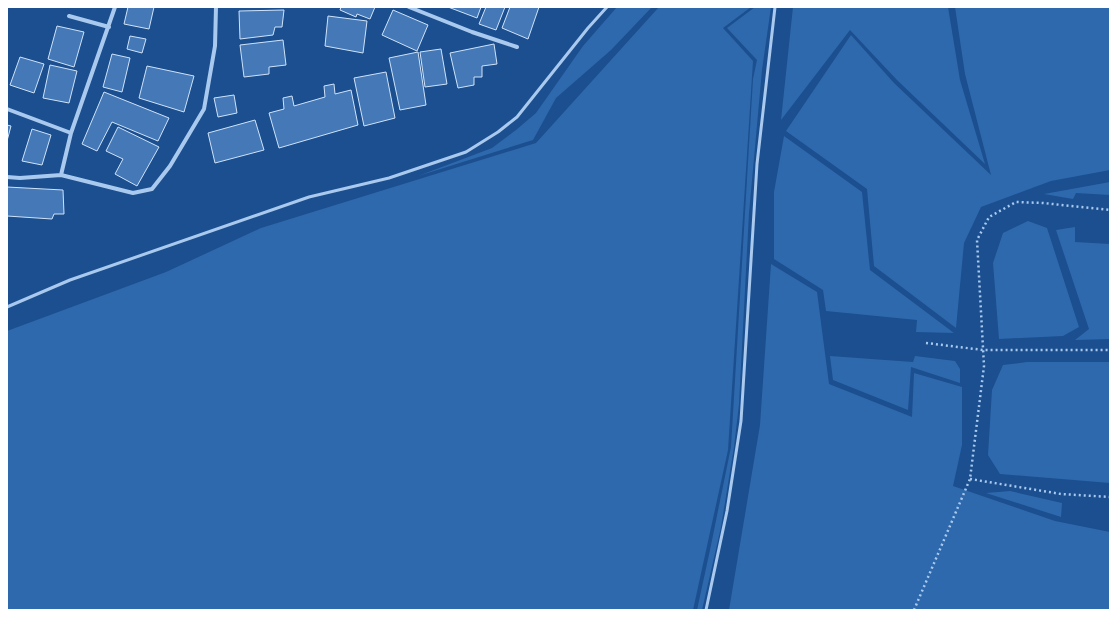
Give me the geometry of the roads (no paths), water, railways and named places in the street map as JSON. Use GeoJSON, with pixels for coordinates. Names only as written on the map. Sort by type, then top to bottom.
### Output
{"type":"FeatureCollection","features":[{"type":"Feature","properties":{"kind":"street"},"geometry":{"type":"LineString","coordinates":[[61,175],[71,133],[115,7]]}},
{"type":"Feature","properties":{"kind":"street"},"geometry":{"type":"LineString","coordinates":[[7,177],[20,178],[61,175],[133,193],[152,189],[170,166],[204,109],[215,46],[216,7]]}},
{"type":"Feature","properties":{"kind":"street"},"geometry":{"type":"LineString","coordinates":[[409,7],[472,32],[517,47]]}},
{"type":"Feature","properties":{"kind":"street"},"geometry":{"type":"LineString","coordinates":[[69,16],[109,27]]}},
{"type":"Feature","properties":{"kind":"street"},"geometry":{"type":"LineString","coordinates":[[7,109],[71,133]]}},
{"type":"Feature","properties":{"kind":"lane"},"geometry":{"type":"LineString","coordinates":[[7,307],[70,280],[309,197],[389,178],[466,152],[498,132],[517,117],[588,28],[607,7]]}},
{"type":"Feature","properties":{"kind":"lane"},"geometry":{"type":"LineString","coordinates":[[706,610],[727,511],[741,421],[757,164],[775,7]]}}]}
